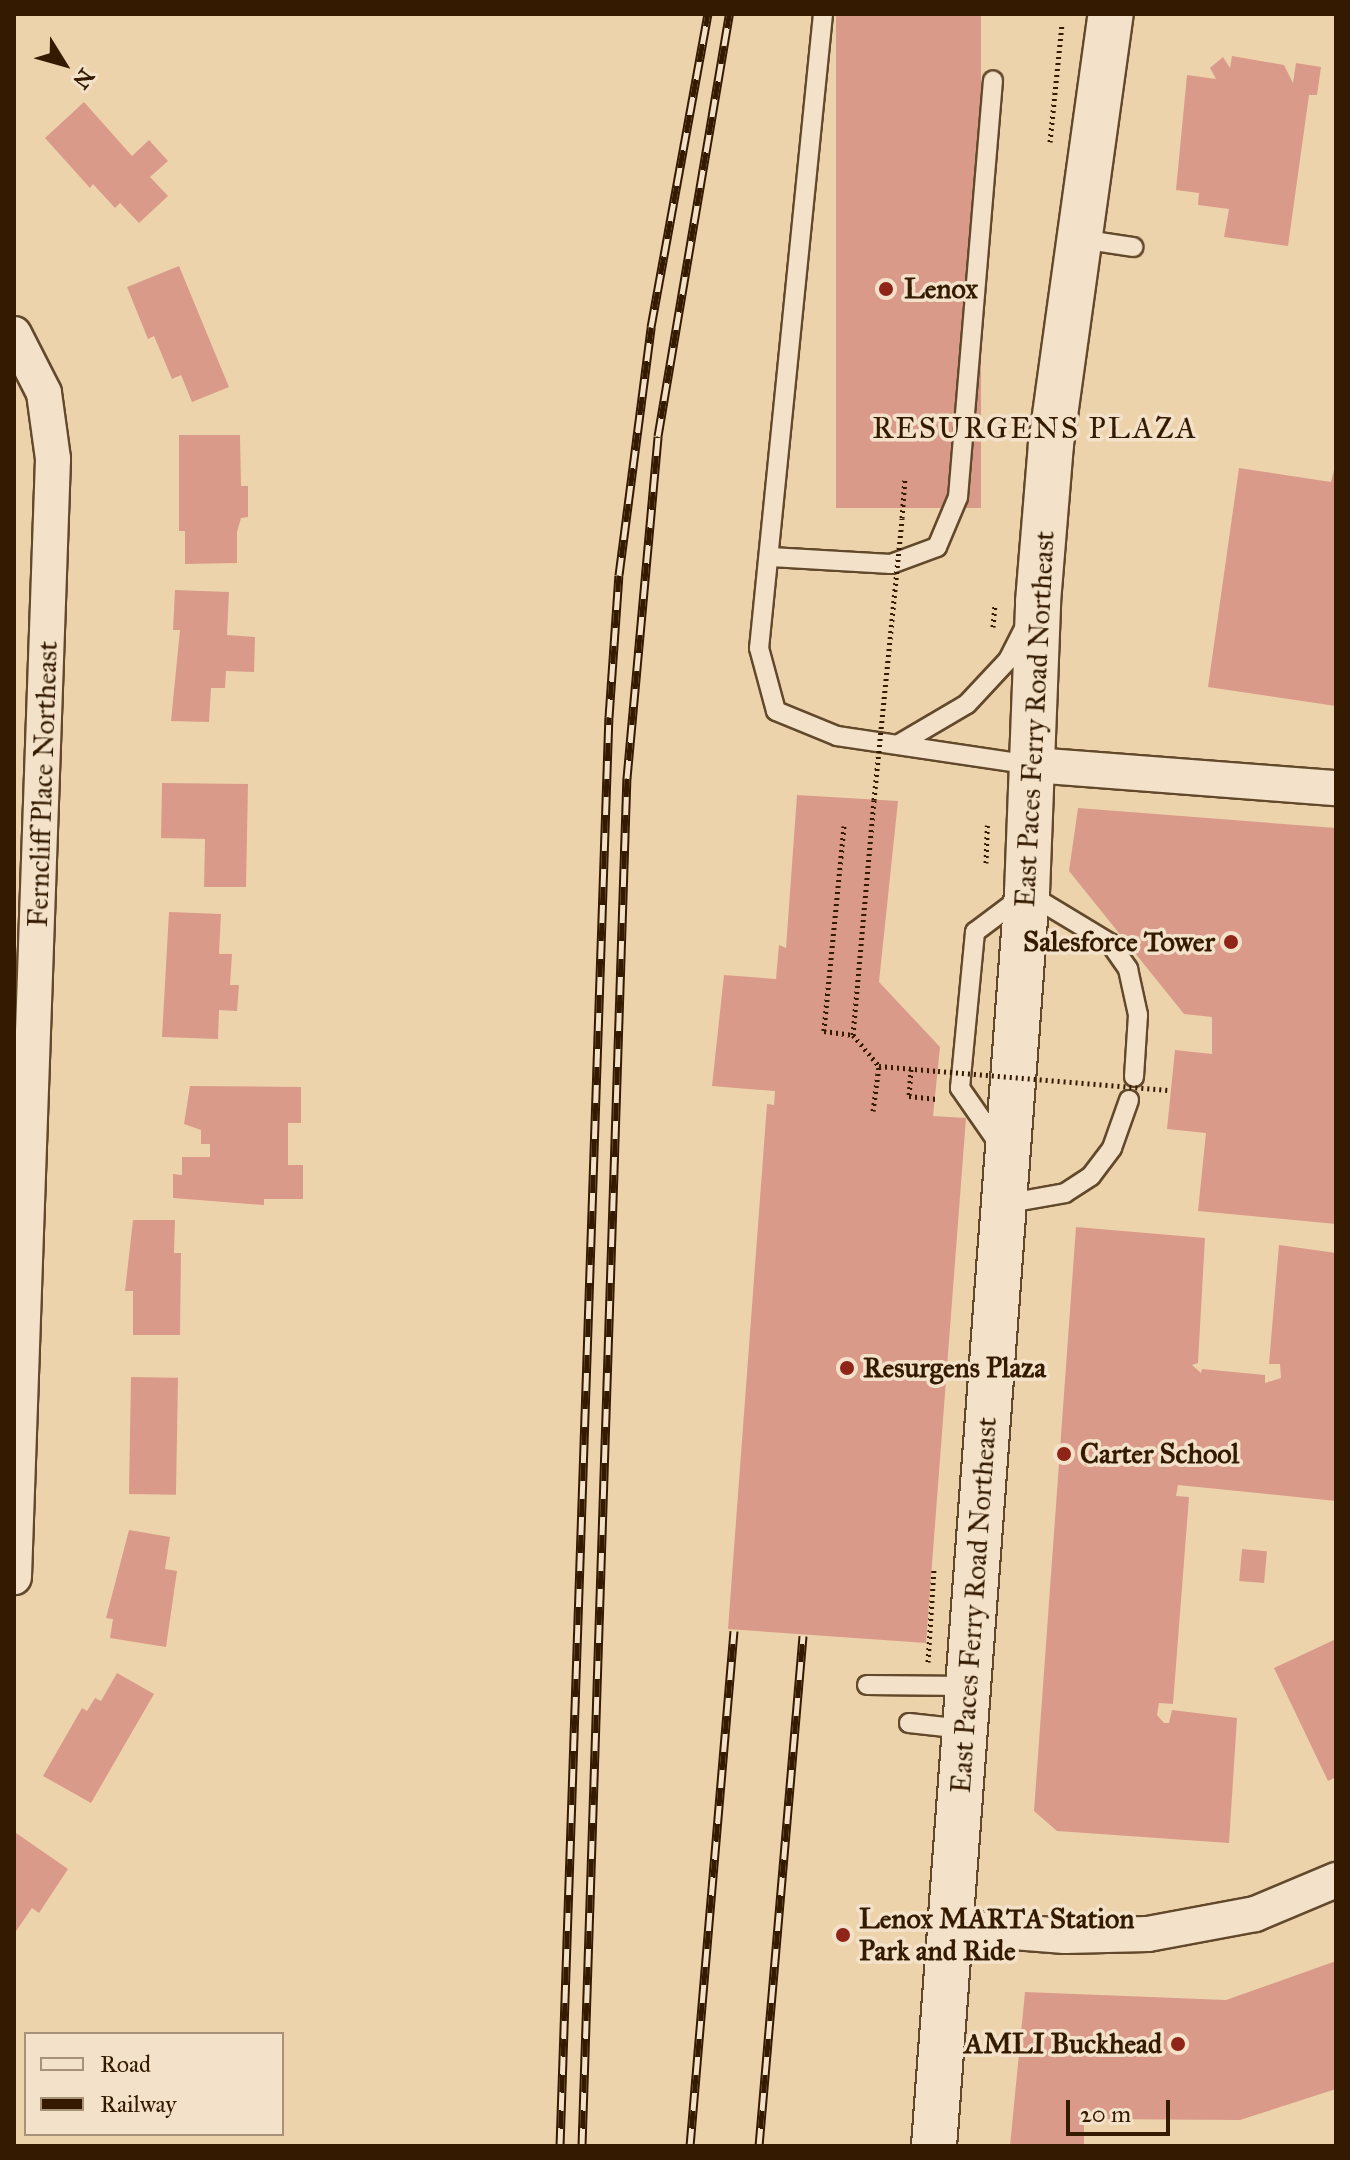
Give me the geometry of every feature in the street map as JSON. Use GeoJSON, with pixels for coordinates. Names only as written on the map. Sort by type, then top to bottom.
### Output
{"type":"FeatureCollection","features":[{"type":"Feature","properties":{"kind":"street","name":"East Paces Ferry Road Northeast"},"geometry":{"type":"LineString","coordinates":[[934,2146],[1027,893],[1038,602],[1051,444],[1111,14]]}},
{"type":"Feature","properties":{"kind":"street","name":"Ferncliff Place Northeast"},"geometry":{"type":"LineString","coordinates":[[14,334],[44,393],[53,459],[14,1577]]}},
{"type":"Feature","properties":{"kind":"street"},"geometry":{"type":"LineString","coordinates":[[1034,765],[1336,788]]}},
{"type":"Feature","properties":{"kind":"street"},"geometry":{"type":"LineString","coordinates":[[950,1927],[1065,1936],[1174,1931],[1255,1914],[1336,1880]]}},
{"type":"Feature","properties":{"kind":"lane"},"geometry":{"type":"LineString","coordinates":[[823,14],[771,557],[759,648],[776,711],[837,736],[1034,765]]}},
{"type":"Feature","properties":{"kind":"lane"},"geometry":{"type":"LineString","coordinates":[[771,557],[891,564],[937,547],[958,497],[993,80]]}},
{"type":"Feature","properties":{"kind":"lane"},"geometry":{"type":"LineString","coordinates":[[1080,239],[1133,247]]}},
{"type":"Feature","properties":{"kind":"lane"},"geometry":{"type":"LineString","coordinates":[[899,744],[967,704],[984,687],[1008,660],[1038,602]]}},
{"type":"Feature","properties":{"kind":"lane"},"geometry":{"type":"LineString","coordinates":[[1027,893],[1110,943],[1128,969],[1138,1015],[1134,1077]]}},
{"type":"Feature","properties":{"kind":"lane"},"geometry":{"type":"LineString","coordinates":[[1004,1204],[1065,1193],[1091,1176],[1112,1148],[1129,1100]]}},
{"type":"Feature","properties":{"kind":"lane"},"geometry":{"type":"LineString","coordinates":[[867,1685],[968,1686]]}},
{"type":"Feature","properties":{"kind":"lane"},"geometry":{"type":"LineString","coordinates":[[909,1723],[964,1729]]}},
{"type":"Feature","properties":{"kind":"path"},"geometry":{"type":"LineString","coordinates":[[853,1035],[905,478]]}},
{"type":"Feature","properties":{"kind":"path"},"geometry":{"type":"LineString","coordinates":[[844,826],[824,1031],[853,1035],[879,1066],[1171,1090]]}},
{"type":"Feature","properties":{"kind":"path"},"geometry":{"type":"LineString","coordinates":[[873,1111],[879,1066]]}},
{"type":"Feature","properties":{"kind":"path"},"geometry":{"type":"LineString","coordinates":[[911,1069],[909,1096],[946,1100]]}},
{"type":"Feature","properties":{"kind":"building"},"geometry":{"type":"Polygon","coordinates":[[[836,14],[981,14],[981,508],[836,508],[836,14]]]}},
{"type":"Feature","properties":{"kind":"building"},"geometry":{"type":"Polygon","coordinates":[[[1232,56],[1284,65],[1293,83],[1296,63],[1321,67],[1317,95],[1309,95],[1288,246],[1224,237],[1229,209],[1198,205],[1199,193],[1176,190],[1187,75],[1216,79],[1210,68],[1223,57],[1230,68],[1232,56]]]}},
{"type":"Feature","properties":{"kind":"building"},"geometry":{"type":"Polygon","coordinates":[[[84,102],[132,156],[149,140],[168,161],[150,177],[168,196],[139,223],[120,203],[115,208],[93,184],[90,188],[45,138],[84,102]]]}},
{"type":"Feature","properties":{"kind":"building"},"geometry":{"type":"Polygon","coordinates":[[[179,266],[229,387],[192,402],[181,375],[172,379],[154,336],[148,339],[127,287],[179,266]]]}},
{"type":"Feature","properties":{"kind":"building"},"geometry":{"type":"Polygon","coordinates":[[[179,435],[240,435],[241,486],[248,486],[248,517],[241,518],[237,532],[237,563],[185,564],[185,531],[179,531],[179,435]]]}},
{"type":"Feature","properties":{"kind":"building"},"geometry":{"type":"Polygon","coordinates":[[[1336,462],[1336,706],[1208,687],[1239,468],[1331,482],[1336,462]]]}},
{"type":"Feature","properties":{"kind":"building"},"geometry":{"type":"Polygon","coordinates":[[[175,590],[229,592],[227,635],[255,637],[254,672],[226,671],[225,688],[211,688],[209,722],[171,721],[180,630],[173,630],[175,590]]]}},
{"type":"Feature","properties":{"kind":"building"},"geometry":{"type":"Polygon","coordinates":[[[162,783],[248,784],[246,887],[204,887],[205,839],[161,838],[162,783]]]}},
{"type":"Feature","properties":{"kind":"building","name":"Resurgens Plaza"},"geometry":{"type":"Polygon","coordinates":[[[797,795],[898,801],[879,982],[940,1047],[933,1116],[966,1118],[926,1643],[728,1629],[767,1104],[774,1105],[775,1091],[712,1086],[724,975],[776,979],[779,945],[786,948],[797,795]]]}},
{"type":"Feature","properties":{"kind":"building","name":"Salesforce Tower"},"geometry":{"type":"Polygon","coordinates":[[[1078,808],[1336,828],[1336,1224],[1198,1211],[1206,1133],[1167,1129],[1175,1050],[1212,1054],[1212,1017],[1184,1014],[1069,871],[1078,808]]]}},
{"type":"Feature","properties":{"kind":"building"},"geometry":{"type":"Polygon","coordinates":[[[169,912],[221,914],[219,954],[232,954],[230,985],[239,985],[237,1011],[219,1010],[218,1039],[162,1037],[169,912]]]}},
{"type":"Feature","properties":{"kind":"building"},"geometry":{"type":"Polygon","coordinates":[[[190,1086],[301,1087],[301,1123],[288,1123],[288,1165],[303,1165],[303,1199],[264,1199],[264,1205],[173,1198],[173,1174],[182,1175],[182,1157],[210,1157],[210,1144],[201,1144],[201,1130],[184,1124],[190,1086]]]}},
{"type":"Feature","properties":{"kind":"building"},"geometry":{"type":"Polygon","coordinates":[[[133,1220],[175,1220],[174,1253],[181,1253],[180,1335],[133,1335],[133,1291],[125,1291],[133,1220]]]}},
{"type":"Feature","properties":{"kind":"building"},"geometry":{"type":"Polygon","coordinates":[[[1076,1227],[1205,1238],[1198,1363],[1192,1365],[1201,1373],[1202,1369],[1265,1375],[1265,1383],[1281,1378],[1280,1364],[1269,1364],[1279,1245],[1336,1253],[1336,1501],[1178,1485],[1176,1496],[1189,1497],[1173,1704],[1159,1703],[1157,1715],[1164,1723],[1169,1723],[1172,1710],[1237,1718],[1229,1843],[1057,1831],[1034,1811],[1076,1227]]]}},
{"type":"Feature","properties":{"kind":"building"},"geometry":{"type":"Polygon","coordinates":[[[131,1377],[178,1378],[176,1495],[129,1494],[131,1377]]]}},
{"type":"Feature","properties":{"kind":"building"},"geometry":{"type":"Polygon","coordinates":[[[129,1530],[170,1537],[165,1569],[177,1571],[166,1647],[110,1638],[113,1619],[106,1618],[129,1530]]]}},
{"type":"Feature","properties":{"kind":"building"},"geometry":{"type":"Polygon","coordinates":[[[1242,1549],[1267,1551],[1264,1583],[1239,1581],[1242,1549]]]}},
{"type":"Feature","properties":{"kind":"building"},"geometry":{"type":"Polygon","coordinates":[[[1336,1639],[1336,1777],[1328,1781],[1274,1668],[1336,1639]]]}},
{"type":"Feature","properties":{"kind":"building"},"geometry":{"type":"Polygon","coordinates":[[[117,1673],[154,1694],[91,1803],[43,1776],[82,1708],[87,1711],[95,1698],[101,1701],[117,1673]]]}},
{"type":"Feature","properties":{"kind":"building"},"geometry":{"type":"Polygon","coordinates":[[[16,1833],[68,1869],[39,1913],[32,1908],[14,1934],[16,1833]]]}},
{"type":"Feature","properties":{"kind":"building","name":"AMLI Buckhead"},"geometry":{"type":"Polygon","coordinates":[[[1336,1961],[1336,2089],[1240,2120],[1084,2119],[1084,2146],[1010,2146],[1025,1992],[1226,2000],[1336,1961]]]}},
{"type":"Feature","properties":{"kind":"railway"},"geometry":{"type":"LineString","coordinates":[[560,2146],[609,717],[619,575],[651,327],[708,14]]}},
{"type":"Feature","properties":{"kind":"railway"},"geometry":{"type":"LineString","coordinates":[[582,2146],[627,778],[658,436],[729,14]]}},
{"type":"Feature","properties":{"kind":"railway"},"geometry":{"type":"LineString","coordinates":[[690,2146],[734,1631]]}},
{"type":"Feature","properties":{"kind":"railway"},"geometry":{"type":"LineString","coordinates":[[759,2146],[803,1636]]}},
{"type":"Feature","properties":{"kind":"place","name":"Lenox"},"geometry":{"type":"Point","coordinates":[886,289]}},
{"type":"Feature","properties":{"kind":"place","name":"Salesforce Tower"},"geometry":{"type":"Point","coordinates":[1231,942]}},
{"type":"Feature","properties":{"kind":"place","name":"Resurgens Plaza"},"geometry":{"type":"Point","coordinates":[847,1368]}},
{"type":"Feature","properties":{"kind":"place","name":"Carter School"},"geometry":{"type":"Point","coordinates":[1064,1454]}},
{"type":"Feature","properties":{"kind":"place","name":"Lenox MARTA Station Park and Ride"},"geometry":{"type":"Point","coordinates":[843,1935]}},
{"type":"Feature","properties":{"kind":"place","name":"AMLI Buckhead"},"geometry":{"type":"Point","coordinates":[1178,2044]}},
{"type":"Feature","properties":{"kind":"district","name":"RESURGENS PLAZA"},"geometry":{"type":"Point","coordinates":[1035,428]}}]}
